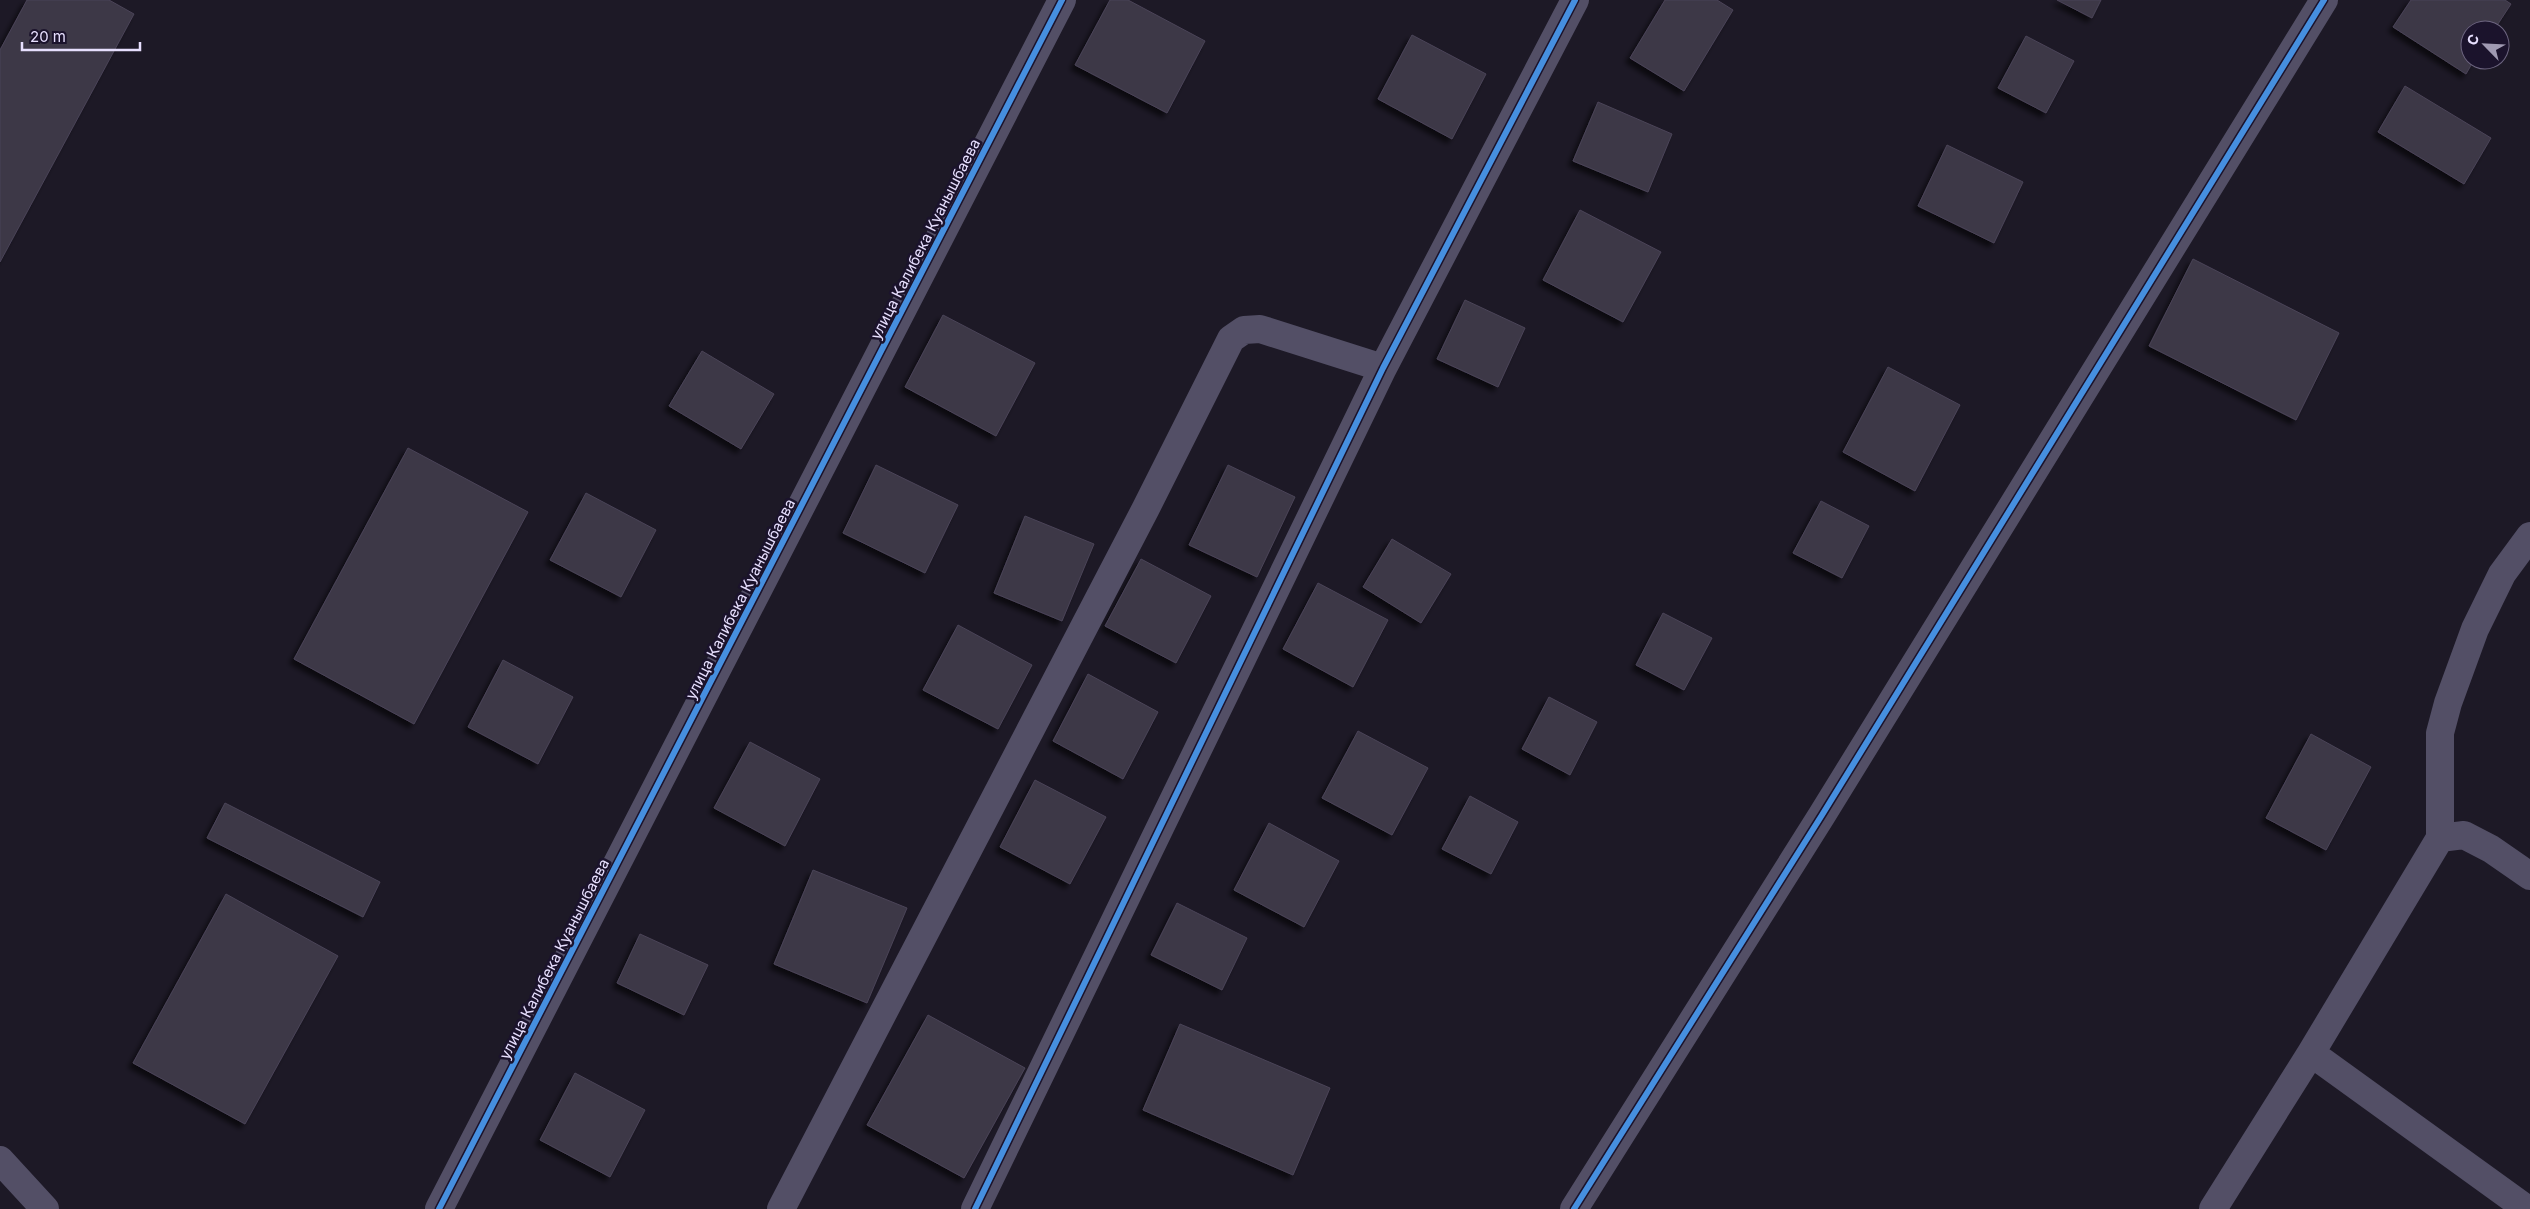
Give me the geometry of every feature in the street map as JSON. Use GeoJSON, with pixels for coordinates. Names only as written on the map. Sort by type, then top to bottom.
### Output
{"type":"FeatureCollection","features":[{"type":"Feature","properties":{"kind":"street","name":"улица Калибека Куанышбаева"},"geometry":{"type":"LineString","coordinates":[[439,1209],[1062,0]]}},
{"type":"Feature","properties":{"kind":"street"},"geometry":{"type":"LineString","coordinates":[[975,1209],[1383,368],[1574,0]]}},
{"type":"Feature","properties":{"kind":"street"},"geometry":{"type":"LineString","coordinates":[[1574,1209],[1822,815],[2324,0]]}},
{"type":"Feature","properties":{"kind":"street"},"geometry":{"type":"LineString","coordinates":[[781,1209],[1146,508],[1231,339],[1244,330],[1260,329],[1383,368]]}},
{"type":"Feature","properties":{"kind":"street"},"geometry":{"type":"LineString","coordinates":[[2213,1209],[2312,1053],[2440,838],[2440,733],[2448,703],[2475,629],[2502,574],[2530,536]]}},
{"type":"Feature","properties":{"kind":"street"},"geometry":{"type":"LineString","coordinates":[[2440,838],[2464,835],[2491,849],[2530,876]]}},
{"type":"Feature","properties":{"kind":"street"},"geometry":{"type":"LineString","coordinates":[[2312,1053],[2527,1209]]}},
{"type":"Feature","properties":{"kind":"street"},"geometry":{"type":"LineString","coordinates":[[0,1160],[45,1209]]}},
{"type":"Feature","properties":{"kind":"building"},"geometry":{"type":"Polygon","coordinates":[[[27,0],[109,0],[134,14],[0,262],[0,50],[27,0]]]}},
{"type":"Feature","properties":{"kind":"building"},"geometry":{"type":"Polygon","coordinates":[[[1110,0],[1128,0],[1205,41],[1167,113],[1075,65],[1110,0]]]}},
{"type":"Feature","properties":{"kind":"building"},"geometry":{"type":"Polygon","coordinates":[[[1665,0],[1717,0],[1733,10],[1684,91],[1630,58],[1665,0]]]}},
{"type":"Feature","properties":{"kind":"building"},"geometry":{"type":"Polygon","coordinates":[[[2057,0],[2101,0],[2092,18],[2057,0]]]}},
{"type":"Feature","properties":{"kind":"building"},"geometry":{"type":"Polygon","coordinates":[[[2411,0],[2505,0],[2511,4],[2501,20],[2460,20],[2460,70],[2468,70],[2466,74],[2393,27],[2411,0]]]}},
{"type":"Feature","properties":{"kind":"building"},"geometry":{"type":"Polygon","coordinates":[[[1412,35],[1486,74],[1452,139],[1378,99],[1412,35]]]}},
{"type":"Feature","properties":{"kind":"building"},"geometry":{"type":"Polygon","coordinates":[[[2026,36],[2074,61],[2046,113],[1998,88],[2026,36]]]}},
{"type":"Feature","properties":{"kind":"building"},"geometry":{"type":"Polygon","coordinates":[[[2405,86],[2491,138],[2464,184],[2378,132],[2405,86]]]}},
{"type":"Feature","properties":{"kind":"building"},"geometry":{"type":"Polygon","coordinates":[[[1598,102],[1672,134],[1648,192],[1573,161],[1598,102]]]}},
{"type":"Feature","properties":{"kind":"building"},"geometry":{"type":"Polygon","coordinates":[[[1947,145],[2023,182],[1994,243],[1918,206],[1947,145]]]}},
{"type":"Feature","properties":{"kind":"building"},"geometry":{"type":"Polygon","coordinates":[[[1580,210],[1661,252],[1623,322],[1543,280],[1580,210]]]}},
{"type":"Feature","properties":{"kind":"building"},"geometry":{"type":"Polygon","coordinates":[[[2193,259],[2339,333],[2296,420],[2149,346],[2193,259]]]}},
{"type":"Feature","properties":{"kind":"building"},"geometry":{"type":"Polygon","coordinates":[[[1465,300],[1525,328],[1498,387],[1437,359],[1465,300]]]}},
{"type":"Feature","properties":{"kind":"building"},"geometry":{"type":"Polygon","coordinates":[[[943,315],[1035,363],[996,436],[905,387],[943,315]]]}},
{"type":"Feature","properties":{"kind":"building"},"geometry":{"type":"Polygon","coordinates":[[[702,351],[774,394],[741,449],[669,406],[702,351]]]}},
{"type":"Feature","properties":{"kind":"building"},"geometry":{"type":"Polygon","coordinates":[[[1888,367],[1960,405],[1915,491],[1843,452],[1888,367]]]}},
{"type":"Feature","properties":{"kind":"building"},"geometry":{"type":"Polygon","coordinates":[[[408,448],[528,512],[414,724],[294,659],[408,448]]]}},
{"type":"Feature","properties":{"kind":"building"},"geometry":{"type":"Polygon","coordinates":[[[876,465],[958,505],[925,573],[843,533],[876,465]]]}},
{"type":"Feature","properties":{"kind":"building"},"geometry":{"type":"Polygon","coordinates":[[[1228,465],[1295,497],[1257,577],[1189,545],[1228,465]]]}},
{"type":"Feature","properties":{"kind":"building"},"geometry":{"type":"Polygon","coordinates":[[[586,493],[656,530],[621,597],[550,560],[586,493]]]}},
{"type":"Feature","properties":{"kind":"building"},"geometry":{"type":"Polygon","coordinates":[[[1821,501],[1869,526],[1842,578],[1793,553],[1821,501]]]}},
{"type":"Feature","properties":{"kind":"building"},"geometry":{"type":"Polygon","coordinates":[[[1025,516],[1094,544],[1062,621],[994,593],[1025,516]]]}},
{"type":"Feature","properties":{"kind":"building"},"geometry":{"type":"Polygon","coordinates":[[[1392,539],[1451,574],[1421,623],[1363,587],[1392,539]]]}},
{"type":"Feature","properties":{"kind":"building"},"geometry":{"type":"Polygon","coordinates":[[[1141,559],[1211,596],[1176,663],[1105,626],[1141,559]]]}},
{"type":"Feature","properties":{"kind":"building"},"geometry":{"type":"Polygon","coordinates":[[[1318,583],[1388,620],[1353,687],[1283,649],[1318,583]]]}},
{"type":"Feature","properties":{"kind":"building"},"geometry":{"type":"Polygon","coordinates":[[[1663,613],[1712,638],[1684,690],[1636,665],[1663,613]]]}},
{"type":"Feature","properties":{"kind":"building"},"geometry":{"type":"Polygon","coordinates":[[[958,625],[1032,665],[998,729],[923,690],[958,625]]]}},
{"type":"Feature","properties":{"kind":"building"},"geometry":{"type":"Polygon","coordinates":[[[503,660],[573,697],[538,764],[468,727],[503,660]]]}},
{"type":"Feature","properties":{"kind":"building"},"geometry":{"type":"Polygon","coordinates":[[[1088,674],[1158,712],[1123,779],[1053,741],[1088,674]]]}},
{"type":"Feature","properties":{"kind":"building"},"geometry":{"type":"Polygon","coordinates":[[[1549,697],[1597,722],[1570,775],[1522,749],[1549,697]]]}},
{"type":"Feature","properties":{"kind":"building"},"geometry":{"type":"Polygon","coordinates":[[[1358,731],[1428,768],[1392,835],[1322,798],[1358,731]]]}},
{"type":"Feature","properties":{"kind":"building"},"geometry":{"type":"Polygon","coordinates":[[[2311,734],[2371,767],[2326,850],[2266,818],[2311,734]]]}},
{"type":"Feature","properties":{"kind":"building"},"geometry":{"type":"Polygon","coordinates":[[[750,742],[820,779],[785,846],[714,808],[750,742]]]}},
{"type":"Feature","properties":{"kind":"building"},"geometry":{"type":"Polygon","coordinates":[[[1035,780],[1106,817],[1070,884],[1000,847],[1035,780]]]}},
{"type":"Feature","properties":{"kind":"building"},"geometry":{"type":"Polygon","coordinates":[[[1470,796],[1518,822],[1491,874],[1442,849],[1470,796]]]}},
{"type":"Feature","properties":{"kind":"building"},"geometry":{"type":"Polygon","coordinates":[[[225,803],[380,882],[363,917],[207,838],[225,803]]]}},
{"type":"Feature","properties":{"kind":"building"},"geometry":{"type":"Polygon","coordinates":[[[1269,823],[1339,861],[1304,927],[1234,890],[1269,823]]]}},
{"type":"Feature","properties":{"kind":"building"},"geometry":{"type":"Polygon","coordinates":[[[813,870],[907,908],[867,1003],[774,964],[813,870]]]}},
{"type":"Feature","properties":{"kind":"building"},"geometry":{"type":"Polygon","coordinates":[[[226,894],[338,956],[245,1124],[133,1063],[226,894]]]}},
{"type":"Feature","properties":{"kind":"building"},"geometry":{"type":"Polygon","coordinates":[[[1177,903],[1247,938],[1222,990],[1151,955],[1177,903]]]}},
{"type":"Feature","properties":{"kind":"building"},"geometry":{"type":"Polygon","coordinates":[[[640,934],[708,965],[684,1015],[617,983],[640,934]]]}},
{"type":"Feature","properties":{"kind":"building"},"geometry":{"type":"Polygon","coordinates":[[[928,1015],[1025,1068],[964,1178],[867,1125],[928,1015]]]}},
{"type":"Feature","properties":{"kind":"building"},"geometry":{"type":"Polygon","coordinates":[[[1180,1024],[1330,1088],[1293,1175],[1143,1110],[1180,1024]]]}},
{"type":"Feature","properties":{"kind":"building"},"geometry":{"type":"Polygon","coordinates":[[[575,1073],[645,1110],[610,1177],[540,1140],[575,1073]]]}},
{"type":"Feature","properties":{"kind":"cycle path"},"geometry":{"type":"LineString","coordinates":[[439,1209],[1062,0]]}},
{"type":"Feature","properties":{"kind":"cycle path"},"geometry":{"type":"LineString","coordinates":[[975,1209],[1383,368],[1575,0]]}},
{"type":"Feature","properties":{"kind":"cycle path"},"geometry":{"type":"LineString","coordinates":[[1574,1209],[1822,815],[2324,0]]}}]}
